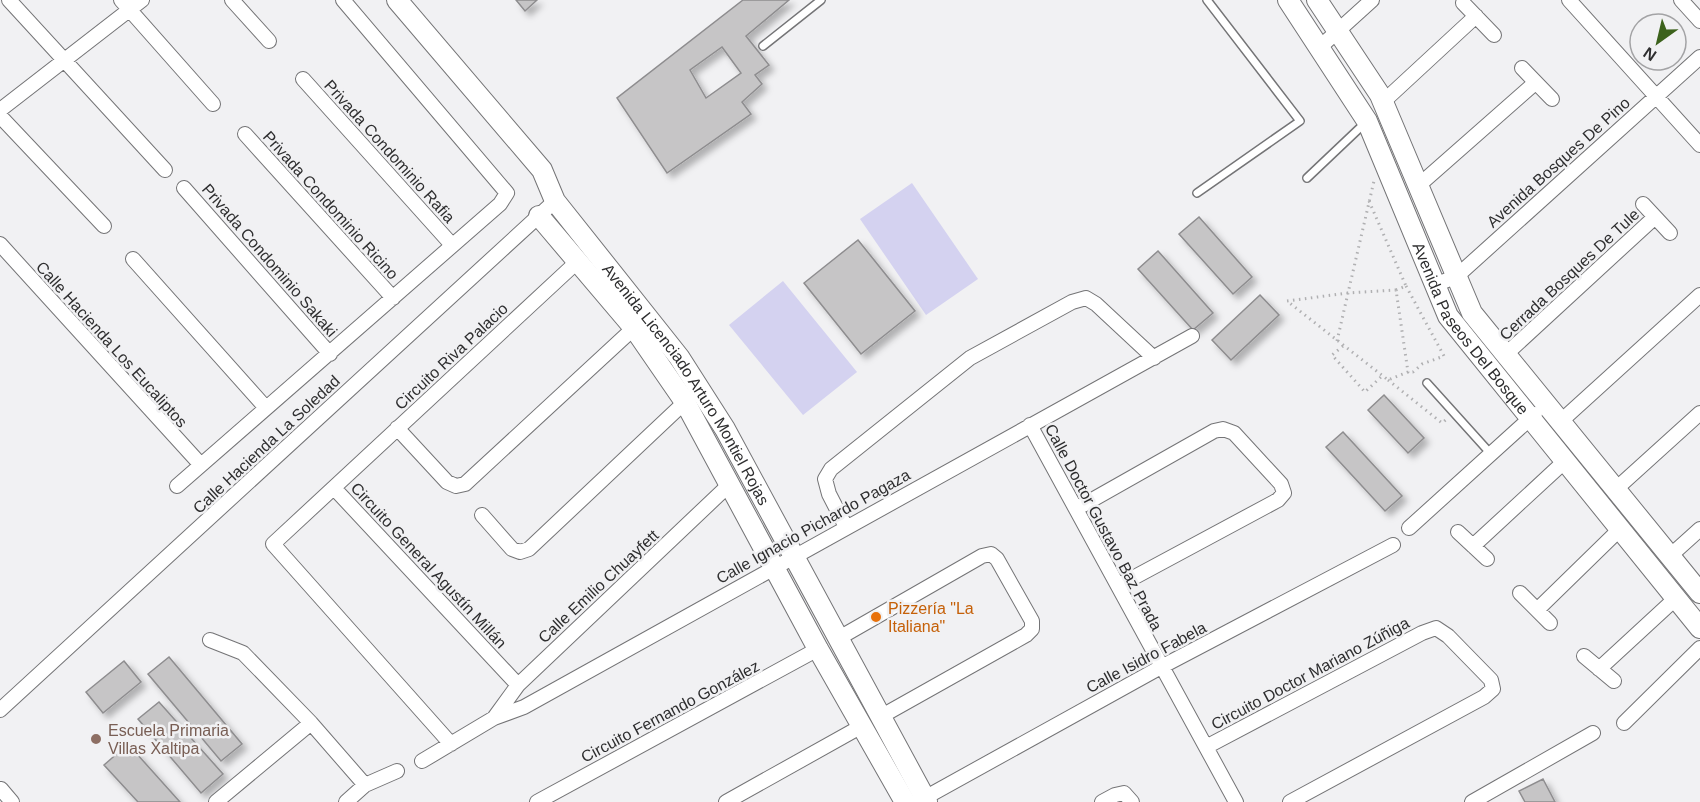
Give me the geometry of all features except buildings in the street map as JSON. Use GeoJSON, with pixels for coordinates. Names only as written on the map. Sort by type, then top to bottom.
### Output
{"type":"FeatureCollection","features":[{"type":"Feature","properties":{"kind":"main road","name":"Avenida Licenciado Arturo Montiel Rojas"},"geometry":{"type":"LineString","coordinates":[[397,0],[542,170],[555,201],[679,357],[725,429],[839,638],[905,802]]}},
{"type":"Feature","properties":{"kind":"main road","name":"Avenida Paseos Del Bosque"},"geometry":{"type":"LineString","coordinates":[[1288,0],[1367,122],[1448,316],[1700,628]]}},
{"type":"Feature","properties":{"kind":"main road","name":"Avenida Paseos Del Bosque"},"geometry":{"type":"LineString","coordinates":[[1317,0],[1383,102],[1472,313],[1700,593]]}},
{"type":"Feature","properties":{"kind":"main road","name":"Avenida Licenciado Arturo Montiel Rojas"},"geometry":{"type":"LineString","coordinates":[[539,216],[634,328],[686,402],[776,566],[818,649],[871,721],[923,801]]}},
{"type":"Feature","properties":{"kind":"street"},"geometry":{"type":"LineString","coordinates":[[9,0],[62,61],[165,170]]}},
{"type":"Feature","properties":{"kind":"street"},"geometry":{"type":"LineString","coordinates":[[0,110],[62,61],[125,5],[142,0]]}},
{"type":"Feature","properties":{"kind":"street"},"geometry":{"type":"LineString","coordinates":[[232,0],[269,41]]}},
{"type":"Feature","properties":{"kind":"street"},"geometry":{"type":"LineString","coordinates":[[177,486],[500,204],[507,193],[343,0]]}},
{"type":"Feature","properties":{"kind":"street"},"geometry":{"type":"LineString","coordinates":[[1319,48],[1372,0]]}},
{"type":"Feature","properties":{"kind":"street"},"geometry":{"type":"LineString","coordinates":[[1569,0],[1700,145]]}},
{"type":"Feature","properties":{"kind":"street"},"geometry":{"type":"LineString","coordinates":[[1681,0],[1700,21]]}},
{"type":"Feature","properties":{"kind":"street"},"geometry":{"type":"LineString","coordinates":[[1463,3],[1494,35]]}},
{"type":"Feature","properties":{"kind":"street"},"geometry":{"type":"LineString","coordinates":[[125,5],[213,104]]}},
{"type":"Feature","properties":{"kind":"street"},"geometry":{"type":"LineString","coordinates":[[1383,102],[1476,16]]}},
{"type":"Feature","properties":{"kind":"street","name":"Avenida Bosques De Pino"},"geometry":{"type":"LineString","coordinates":[[1435,285],[1457,276],[1700,57]]}},
{"type":"Feature","properties":{"kind":"street"},"geometry":{"type":"LineString","coordinates":[[1522,68],[1552,99]]}},
{"type":"Feature","properties":{"kind":"street","name":"Privada Condominio Rafia"},"geometry":{"type":"LineString","coordinates":[[303,79],[452,244]]}},
{"type":"Feature","properties":{"kind":"street"},"geometry":{"type":"LineString","coordinates":[[1418,186],[1535,83]]}},
{"type":"Feature","properties":{"kind":"street"},"geometry":{"type":"LineString","coordinates":[[0,116],[104,226]]}},
{"type":"Feature","properties":{"kind":"street","name":"Privada Condominio Ricino"},"geometry":{"type":"LineString","coordinates":[[245,134],[393,298]]}},
{"type":"Feature","properties":{"kind":"street","name":"Privada Condominio Sakaki"},"geometry":{"type":"LineString","coordinates":[[184,188],[330,354]]}},
{"type":"Feature","properties":{"kind":"street","name":"Calle Hacienda La Soledad"},"geometry":{"type":"LineString","coordinates":[[0,710],[555,201]]}},
{"type":"Feature","properties":{"kind":"street"},"geometry":{"type":"LineString","coordinates":[[1643,204],[1670,233]]}},
{"type":"Feature","properties":{"kind":"street","name":"Cerrada Bosques De Tule"},"geometry":{"type":"LineString","coordinates":[[1504,355],[1655,217]]}},
{"type":"Feature","properties":{"kind":"street","name":"Calle Hacienda Los Eucaliptos"},"geometry":{"type":"LineString","coordinates":[[0,244],[201,465]]}},
{"type":"Feature","properties":{"kind":"street"},"geometry":{"type":"LineString","coordinates":[[133,259],[266,408]]}},
{"type":"Feature","properties":{"kind":"street","name":"Circuito Riva Palacio"},"geometry":{"type":"LineString","coordinates":[[578,261],[398,428],[447,482],[456,486],[465,484],[634,328]]}},
{"type":"Feature","properties":{"kind":"street"},"geometry":{"type":"LineString","coordinates":[[1560,422],[1700,295]]}},
{"type":"Feature","properties":{"kind":"street"},"geometry":{"type":"LineString","coordinates":[[846,527],[829,494],[825,479],[831,469],[970,358],[1072,302],[1086,298],[1154,358]]}},
{"type":"Feature","properties":{"kind":"street","name":"Calle Ignacio Pichardo Pagaza"},"geometry":{"type":"LineString","coordinates":[[422,761],[494,718],[524,707],[1191,336]]}},
{"type":"Feature","properties":{"kind":"street"},"geometry":{"type":"LineString","coordinates":[[482,515],[512,549],[520,552],[529,549],[686,402]]}},
{"type":"Feature","properties":{"kind":"street"},"geometry":{"type":"LineString","coordinates":[[1409,528],[1546,405]]}},
{"type":"Feature","properties":{"kind":"street"},"geometry":{"type":"LineString","coordinates":[[1617,489],[1700,413]]}},
{"type":"Feature","properties":{"kind":"street","name":"Calle Doctor Gustavo Baz Prada"},"geometry":{"type":"LineString","coordinates":[[1030,425],[1236,802]]}},
{"type":"Feature","properties":{"kind":"street"},"geometry":{"type":"LineString","coordinates":[[334,488],[398,428]]}},
{"type":"Feature","properties":{"kind":"street"},"geometry":{"type":"LineString","coordinates":[[1076,509],[1214,431],[1223,429],[1234,433],[1281,484],[1284,493],[1278,500],[1118,586]]}},
{"type":"Feature","properties":{"kind":"street"},"geometry":{"type":"LineString","coordinates":[[1473,546],[1564,462]]}},
{"type":"Feature","properties":{"kind":"street","name":"Calle Emilio Chuayfett"},"geometry":{"type":"LineString","coordinates":[[494,718],[518,685],[730,483]]}},
{"type":"Feature","properties":{"kind":"street","name":"Circuito General Agustín Millán"},"geometry":{"type":"LineString","coordinates":[[451,744],[273,544],[334,488],[518,685]]}},
{"type":"Feature","properties":{"kind":"street"},"geometry":{"type":"LineString","coordinates":[[1670,556],[1700,529]]}},
{"type":"Feature","properties":{"kind":"street"},"geometry":{"type":"LineString","coordinates":[[1537,610],[1619,530]]}},
{"type":"Feature","properties":{"kind":"street"},"geometry":{"type":"LineString","coordinates":[[1458,532],[1487,559]]}},
{"type":"Feature","properties":{"kind":"street","name":"Calle Isidro Fabela"},"geometry":{"type":"LineString","coordinates":[[923,801],[1161,667],[1393,545]]}},
{"type":"Feature","properties":{"kind":"street"},"geometry":{"type":"LineString","coordinates":[[726,802],[1026,635],[1032,629],[1032,621],[997,559],[991,554],[982,556],[839,638]]}},
{"type":"Feature","properties":{"kind":"street"},"geometry":{"type":"LineString","coordinates":[[1520,593],[1550,623]]}},
{"type":"Feature","properties":{"kind":"street"},"geometry":{"type":"LineString","coordinates":[[1599,669],[1675,599]]}},
{"type":"Feature","properties":{"kind":"street","name":"Circuito Doctor Mariano Zúñiga"},"geometry":{"type":"LineString","coordinates":[[1206,747],[1422,633],[1436,628],[1448,636],[1491,680],[1492,689],[1484,697],[1290,802]]}},
{"type":"Feature","properties":{"kind":"street"},"geometry":{"type":"LineString","coordinates":[[210,640],[243,653],[311,723],[365,785]]}},
{"type":"Feature","properties":{"kind":"street"},"geometry":{"type":"LineString","coordinates":[[1624,723],[1700,648]]}},
{"type":"Feature","properties":{"kind":"street","name":"Circuito Fernando González"},"geometry":{"type":"LineString","coordinates":[[537,802],[818,649]]}},
{"type":"Feature","properties":{"kind":"street"},"geometry":{"type":"LineString","coordinates":[[1584,656],[1614,681]]}},
{"type":"Feature","properties":{"kind":"street"},"geometry":{"type":"LineString","coordinates":[[216,802],[311,723]]}},
{"type":"Feature","properties":{"kind":"street"},"geometry":{"type":"LineString","coordinates":[[1472,802],[1593,733]]}},
{"type":"Feature","properties":{"kind":"street"},"geometry":{"type":"LineString","coordinates":[[346,802],[365,785],[397,771]]}},
{"type":"Feature","properties":{"kind":"street"},"geometry":{"type":"LineString","coordinates":[[1,789],[12,802]]}},
{"type":"Feature","properties":{"kind":"street"},"geometry":{"type":"LineString","coordinates":[[1102,802],[1114,795],[1124,793],[1132,802]]}},
{"type":"Feature","properties":{"kind":"lane"},"geometry":{"type":"LineString","coordinates":[[763,46],[821,0]]}},
{"type":"Feature","properties":{"kind":"lane"},"geometry":{"type":"LineString","coordinates":[[1197,193],[1300,121],[1207,0]]}},
{"type":"Feature","properties":{"kind":"lane"},"geometry":{"type":"LineString","coordinates":[[1307,178],[1367,122]]}},
{"type":"Feature","properties":{"kind":"lane"},"geometry":{"type":"LineString","coordinates":[[1427,383],[1491,454]]}},
{"type":"Feature","properties":{"kind":"path"},"geometry":{"type":"LineString","coordinates":[[1337,341],[1381,156]]}},
{"type":"Feature","properties":{"kind":"path"},"geometry":{"type":"LineString","coordinates":[[1369,201],[1406,286],[1444,356],[1422,364],[1413,372],[1388,380]]}},
{"type":"Feature","properties":{"kind":"path"},"geometry":{"type":"LineString","coordinates":[[1406,286],[1396,290],[1348,293],[1287,301],[1442,423],[1454,413]]}},
{"type":"Feature","properties":{"kind":"path"},"geometry":{"type":"LineString","coordinates":[[1396,290],[1408,372]]}},
{"type":"Feature","properties":{"kind":"path"},"geometry":{"type":"LineString","coordinates":[[1343,346],[1332,355],[1365,392],[1382,376]]}},
{"type":"Feature","properties":{"kind":"shaded area"},"geometry":{"type":"Polygon","coordinates":[[[912,183],[978,279],[926,315],[860,219],[912,183]]]}},
{"type":"Feature","properties":{"kind":"shaded area"},"geometry":{"type":"Polygon","coordinates":[[[783,281],[857,372],[803,415],[729,325],[783,281]]]}},
{"type":"Feature","properties":{"kind":"place","name":"Pizzería \"La Italiana\""},"geometry":{"type":"Point","coordinates":[876,617]}},
{"type":"Feature","properties":{"kind":"place","name":"Escuela Primaria Villas Xaltipa"},"geometry":{"type":"Point","coordinates":[96,739]}}]}
